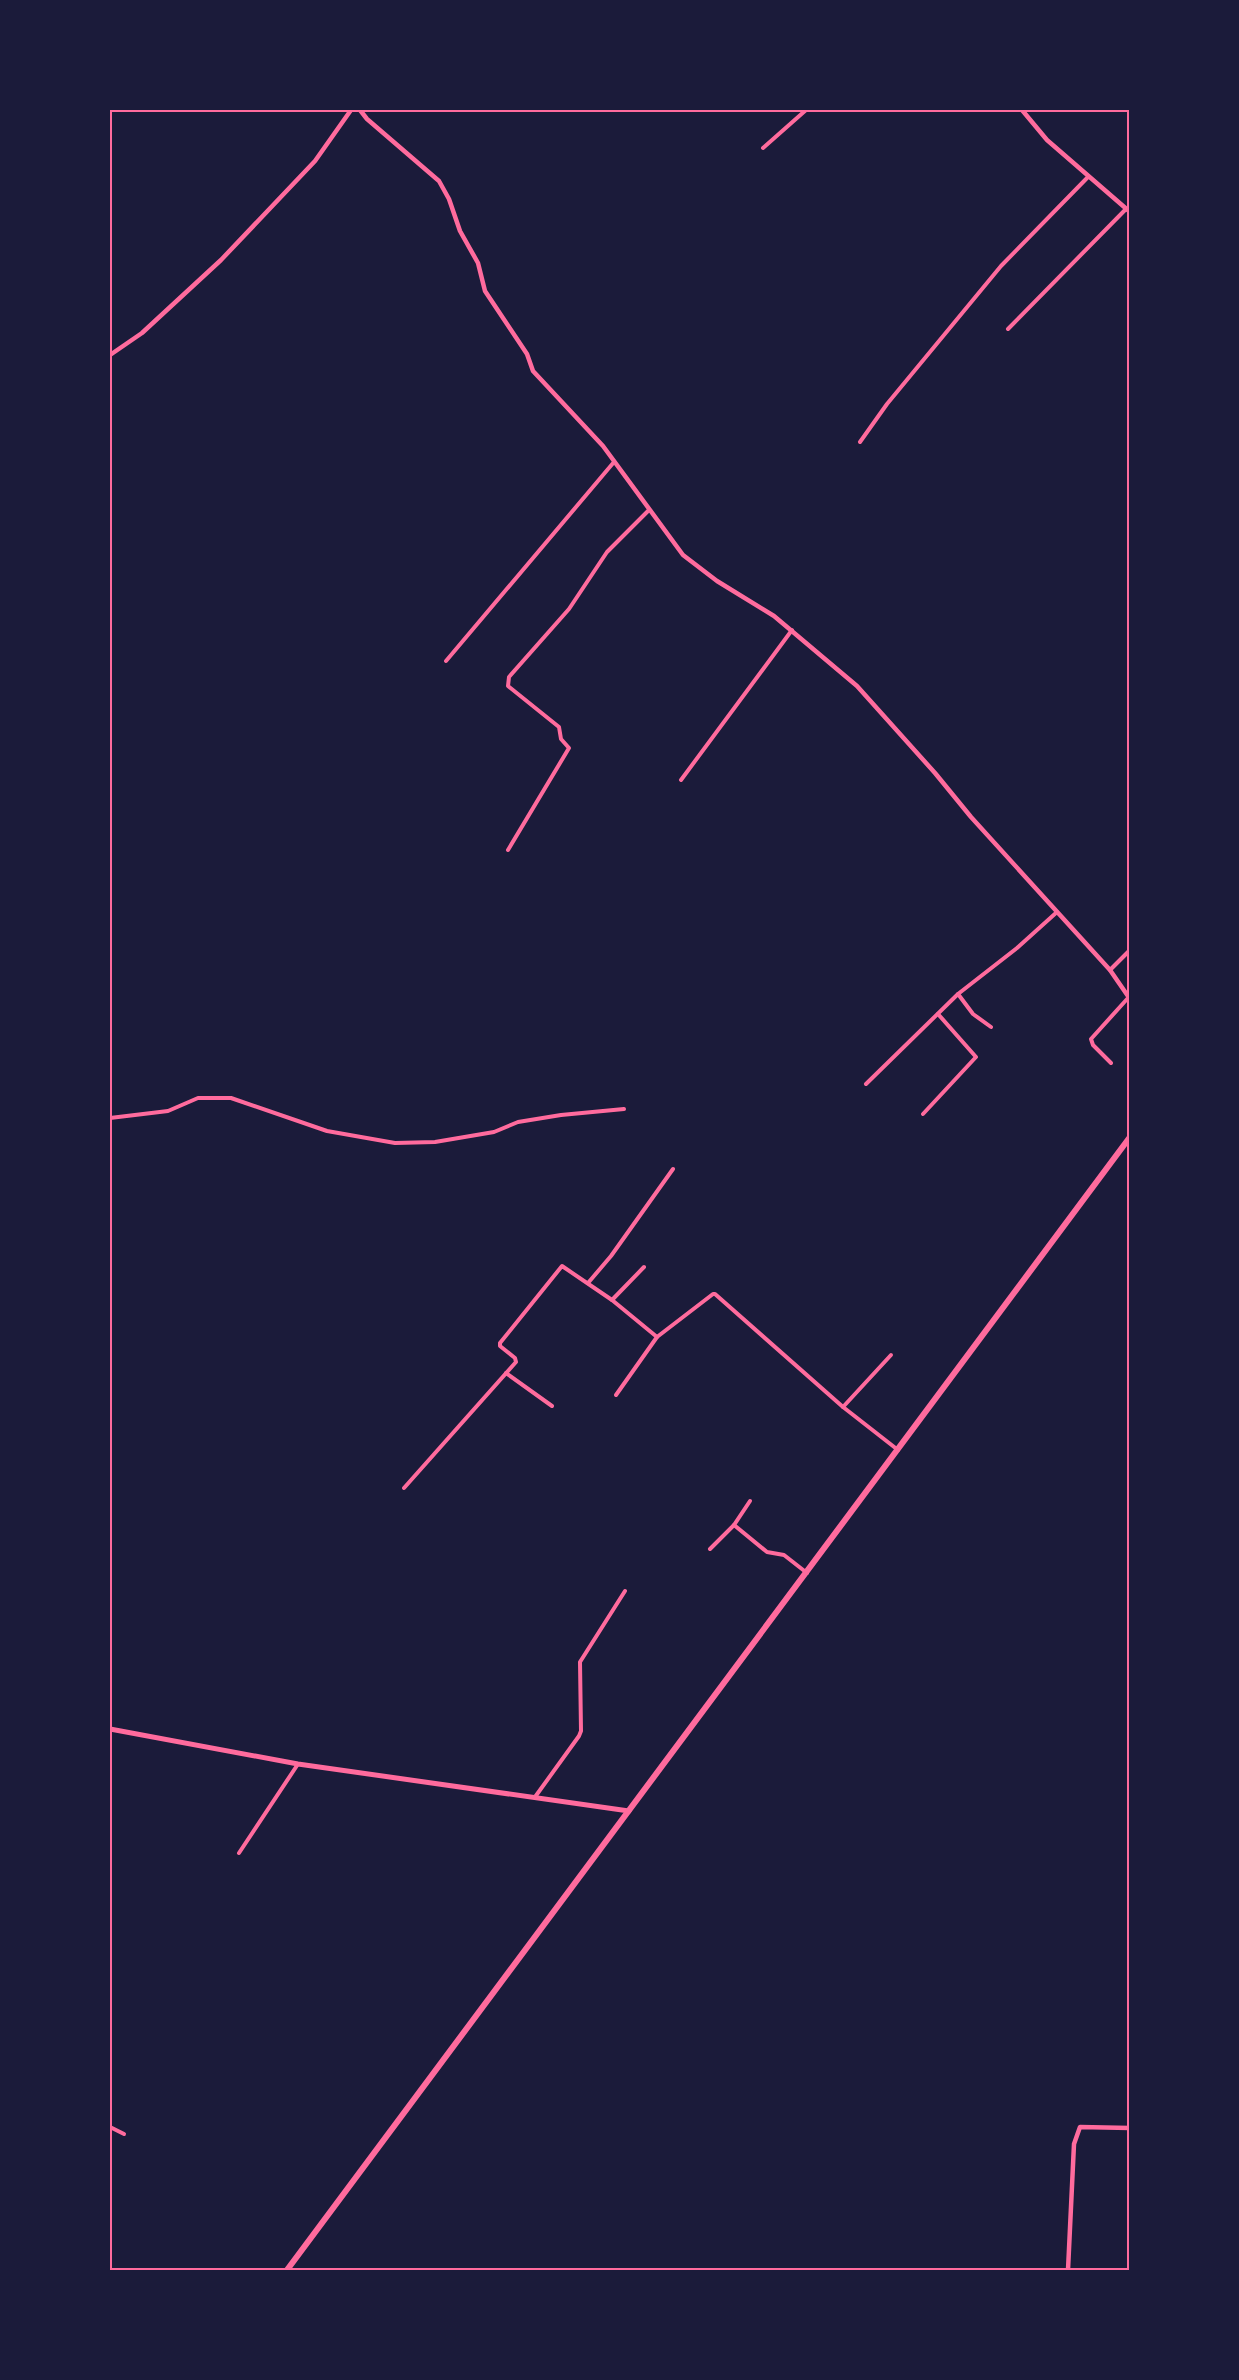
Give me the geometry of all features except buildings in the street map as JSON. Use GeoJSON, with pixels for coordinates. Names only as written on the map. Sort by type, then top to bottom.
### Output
{"type":"FeatureCollection","features":[{"type":"Feature","properties":{"kind":"highway"},"geometry":{"type":"LineString","coordinates":[[287,2271],[1130,1137]]}},
{"type":"Feature","properties":{"kind":"main road"},"geometry":{"type":"LineString","coordinates":[[110,1729],[298,1764],[629,1811]]}},
{"type":"Feature","properties":{"kind":"street"},"geometry":{"type":"LineString","coordinates":[[110,355],[142,333],[221,260],[315,161],[351,110]]}},
{"type":"Feature","properties":{"kind":"street"},"geometry":{"type":"LineString","coordinates":[[360,110],[439,182],[449,199],[460,231],[478,263],[485,291],[527,354],[533,371],[603,446],[683,555],[717,582],[774,616],[856,686],[1110,970],[1129,998],[1091,1039],[1093,1045],[1111,1063]]}},
{"type":"Feature","properties":{"kind":"street"},"geometry":{"type":"LineString","coordinates":[[763,148],[806,110]]}},
{"type":"Feature","properties":{"kind":"street"},"geometry":{"type":"LineString","coordinates":[[1008,329],[1128,211],[1047,140],[1022,110]]}},
{"type":"Feature","properties":{"kind":"street"},"geometry":{"type":"LineString","coordinates":[[860,442],[887,404],[1001,266],[1088,177]]}},
{"type":"Feature","properties":{"kind":"street"},"geometry":{"type":"LineString","coordinates":[[446,661],[614,462]]}},
{"type":"Feature","properties":{"kind":"street"},"geometry":{"type":"LineString","coordinates":[[508,850],[569,748],[561,739],[559,727],[508,686],[509,677],[569,609],[607,552],[649,510]]}},
{"type":"Feature","properties":{"kind":"street"},"geometry":{"type":"LineString","coordinates":[[681,780],[792,630]]}},
{"type":"Feature","properties":{"kind":"street"},"geometry":{"type":"LineString","coordinates":[[866,1084],[958,994],[1010,954],[1057,912]]}},
{"type":"Feature","properties":{"kind":"street"},"geometry":{"type":"LineString","coordinates":[[1110,970],[1130,950]]}},
{"type":"Feature","properties":{"kind":"street"},"geometry":{"type":"LineString","coordinates":[[958,994],[973,1014],[991,1027]]}},
{"type":"Feature","properties":{"kind":"street"},"geometry":{"type":"LineString","coordinates":[[923,1114],[976,1057],[938,1014]]}},
{"type":"Feature","properties":{"kind":"street"},"geometry":{"type":"LineString","coordinates":[[110,1118],[168,1112],[198,1098],[231,1098],[327,1131],[405,1143],[435,1142],[494,1132],[518,1122],[561,1115],[624,1109]]}},
{"type":"Feature","properties":{"kind":"street"},"geometry":{"type":"LineString","coordinates":[[588,1283],[611,1256],[673,1169]]}},
{"type":"Feature","properties":{"kind":"street"},"geometry":{"type":"LineString","coordinates":[[404,1488],[516,1360],[500,1346],[500,1343],[562,1266],[612,1300],[657,1337]]}},
{"type":"Feature","properties":{"kind":"street"},"geometry":{"type":"LineString","coordinates":[[612,1300],[644,1267]]}},
{"type":"Feature","properties":{"kind":"street"},"geometry":{"type":"LineString","coordinates":[[616,1395],[657,1337],[715,1294],[843,1407],[898,1450]]}},
{"type":"Feature","properties":{"kind":"street"},"geometry":{"type":"LineString","coordinates":[[843,1407],[891,1355]]}},
{"type":"Feature","properties":{"kind":"street"},"geometry":{"type":"LineString","coordinates":[[506,1373],[552,1406]]}},
{"type":"Feature","properties":{"kind":"street"},"geometry":{"type":"LineString","coordinates":[[710,1549],[734,1525],[750,1501]]}},
{"type":"Feature","properties":{"kind":"street"},"geometry":{"type":"LineString","coordinates":[[734,1525],[767,1552],[784,1555],[807,1573]]}},
{"type":"Feature","properties":{"kind":"street"},"geometry":{"type":"LineString","coordinates":[[535,1797],[582,1731],[580,1662],[625,1591]]}},
{"type":"Feature","properties":{"kind":"street"},"geometry":{"type":"LineString","coordinates":[[239,1852],[298,1764]]}},
{"type":"Feature","properties":{"kind":"street"},"geometry":{"type":"LineString","coordinates":[[110,2127],[124,2134]]}},
{"type":"Feature","properties":{"kind":"street"},"geometry":{"type":"LineString","coordinates":[[1068,2271],[1074,2144],[1080,2127],[1130,2128]]}}]}
